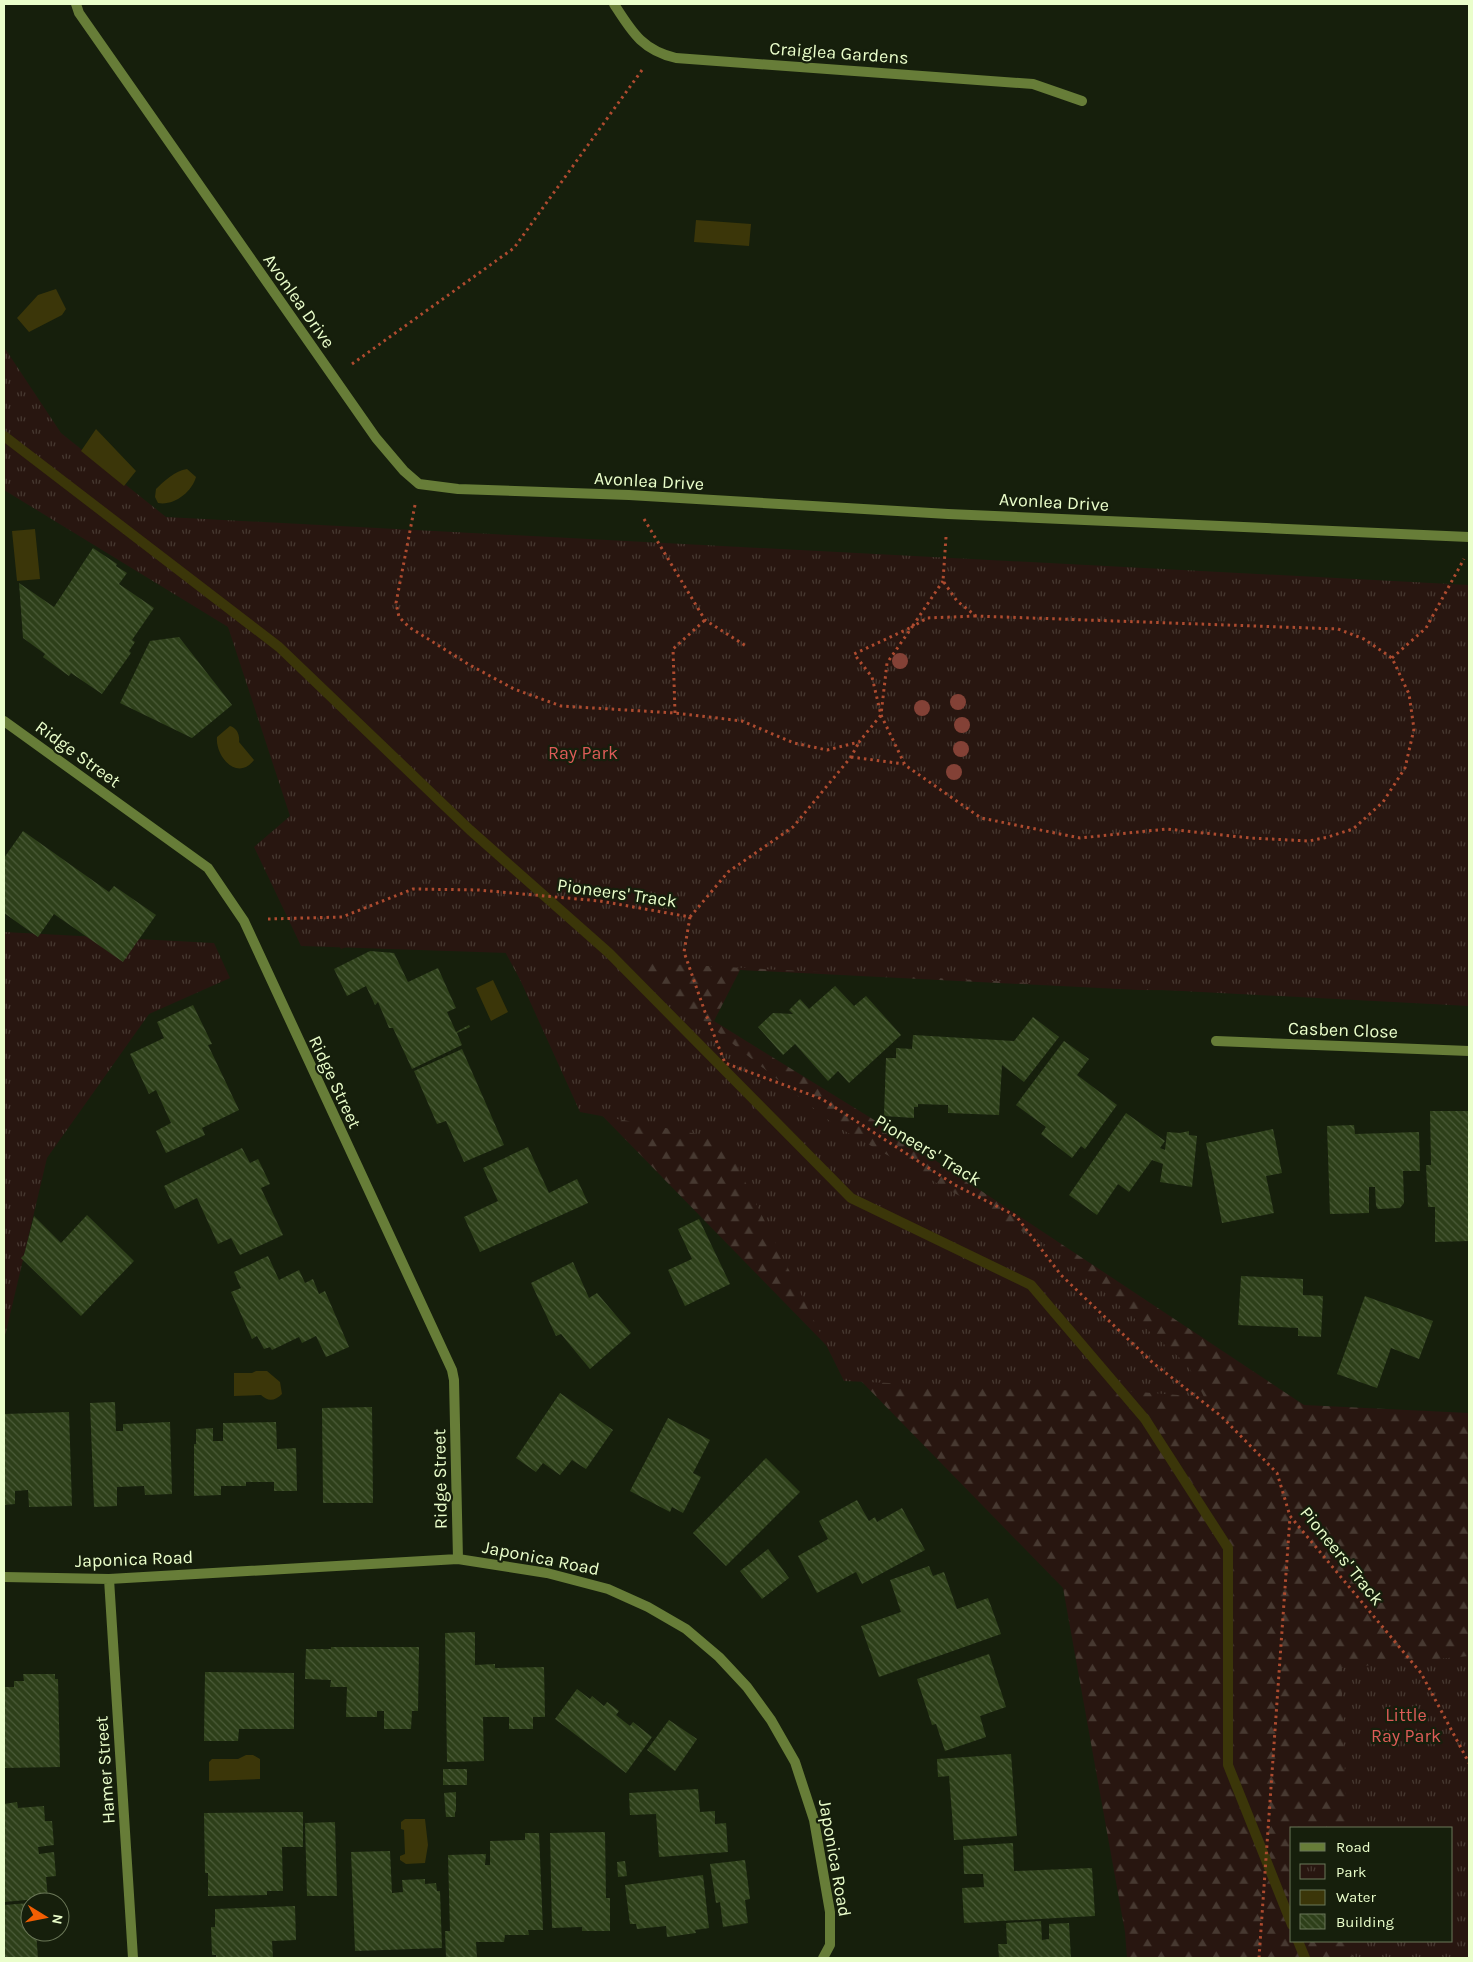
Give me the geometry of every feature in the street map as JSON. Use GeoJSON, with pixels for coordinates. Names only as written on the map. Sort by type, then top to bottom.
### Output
{"type":"FeatureCollection","features":[{"type":"Feature","properties":{"kind":"street","name":"Avonlea Drive"},"geometry":{"type":"LineString","coordinates":[[76,4],[78,13],[333,378],[376,438],[404,471],[419,484],[458,489],[629,495],[948,514],[1469,537]]}},
{"type":"Feature","properties":{"kind":"street","name":"Craiglea Gardens"},"geometry":{"type":"LineString","coordinates":[[614,4],[638,39],[655,51],[676,58],[1033,84],[1082,101]]}},
{"type":"Feature","properties":{"kind":"street","name":"Ridge Street"},"geometry":{"type":"LineString","coordinates":[[4,721],[208,868],[244,921],[452,1370],[458,1559]]}},
{"type":"Feature","properties":{"kind":"street","name":"Casben Close"},"geometry":{"type":"LineString","coordinates":[[1216,1041],[1469,1051]]}},
{"type":"Feature","properties":{"kind":"street","name":"Japonica Road"},"geometry":{"type":"LineString","coordinates":[[4,1577],[109,1579],[458,1559],[547,1573],[608,1589],[648,1607],[686,1629],[719,1657],[747,1687],[771,1720],[795,1762],[814,1820],[830,1912],[830,1945],[823,1958]]}},
{"type":"Feature","properties":{"kind":"street","name":"Hamer Street"},"geometry":{"type":"LineString","coordinates":[[109,1579],[133,1958]]}},
{"type":"Feature","properties":{"kind":"path"},"geometry":{"type":"LineString","coordinates":[[333,378],[514,248],[655,51]]}},
{"type":"Feature","properties":{"kind":"path"},"geometry":{"type":"LineString","coordinates":[[419,484],[396,603],[399,617],[409,627],[468,664],[514,688],[561,706],[675,713],[742,722],[794,743],[827,750],[859,742]]}},
{"type":"Feature","properties":{"kind":"path"},"geometry":{"type":"LineString","coordinates":[[629,495],[705,620],[746,646]]}},
{"type":"Feature","properties":{"kind":"path"},"geometry":{"type":"LineString","coordinates":[[690,917],[728,872],[793,827],[850,757],[859,742],[881,715],[887,663],[943,581],[948,514]]}},
{"type":"Feature","properties":{"kind":"path"},"geometry":{"type":"LineString","coordinates":[[1392,658],[1426,628],[1464,559]]}},
{"type":"Feature","properties":{"kind":"path"},"geometry":{"type":"LineString","coordinates":[[943,581],[956,601],[976,616]]}},
{"type":"Feature","properties":{"kind":"path"},"geometry":{"type":"LineString","coordinates":[[850,757],[905,764],[981,818],[1080,838],[1167,829],[1250,838],[1309,841],[1353,829],[1383,802],[1405,768],[1414,729],[1409,694],[1392,658],[1364,639],[1338,629],[976,616],[927,618],[854,654],[872,677],[881,715],[905,764]]}},
{"type":"Feature","properties":{"kind":"path"},"geometry":{"type":"LineString","coordinates":[[675,713],[673,649],[705,620]]}},
{"type":"Feature","properties":{"kind":"path","name":"Pioneers' Track"},"geometry":{"type":"LineString","coordinates":[[244,921],[342,917],[413,889],[480,890],[600,901],[690,917],[684,952],[704,1012],[725,1063],[822,1099],[955,1185],[1016,1216],[1061,1275],[1153,1363],[1220,1416],[1277,1473],[1290,1516],[1421,1673],[1469,1763]]}},
{"type":"Feature","properties":{"kind":"path"},"geometry":{"type":"LineString","coordinates":[[1259,1958],[1290,1516]]}},
{"type":"Feature","properties":{"kind":"green space","name":"Ray Park"},"geometry":{"type":"Polygon","coordinates":[[[4,347],[61,433],[166,517],[1469,585],[1469,1006],[630,962],[836,1126],[1057,1251],[1188,1365],[1204,1397],[1126,1391],[1049,1390],[844,1381],[724,1139],[580,1112],[508,953],[301,946],[254,847],[290,816],[228,627],[4,490],[4,347]]]}},
{"type":"Feature","properties":{"kind":"green space"},"geometry":{"type":"Polygon","coordinates":[[[166,517],[1462,992],[1139,990],[740,970],[714,1021],[879,1123],[1304,1405],[1469,1413],[1469,1958],[1127,1958],[1125,1932],[1063,1588],[583,1096],[477,900],[341,949],[292,870],[297,817],[228,626],[166,517]]]}},
{"type":"Feature","properties":{"kind":"green space"},"geometry":{"type":"Polygon","coordinates":[[[4,932],[214,943],[230,978],[149,1014],[47,1158],[5,1336],[4,1336],[4,932]]]}},
{"type":"Feature","properties":{"kind":"green space","name":"Little Ray Park"},"geometry":{"type":"Polygon","coordinates":[[[1469,1656],[1469,1958],[1352,1958],[1351,1942],[1453,1942],[1453,1827],[1347,1827],[1341,1668],[1469,1656]]]}},
{"type":"Feature","properties":{"kind":"water"},"geometry":{"type":"Polygon","coordinates":[[[696,220],[751,224],[749,246],[694,242],[696,220]]]}},
{"type":"Feature","properties":{"kind":"water"},"geometry":{"type":"Polygon","coordinates":[[[56,289],[66,309],[62,315],[29,332],[17,318],[38,295],[56,289]]]}},
{"type":"Feature","properties":{"kind":"water"},"geometry":{"type":"Polygon","coordinates":[[[96,429],[136,471],[124,486],[81,451],[96,429]]]}},
{"type":"Feature","properties":{"kind":"water"},"geometry":{"type":"Polygon","coordinates":[[[187,469],[196,477],[191,488],[176,500],[158,503],[155,497],[156,489],[174,474],[187,469]]]}},
{"type":"Feature","properties":{"kind":"water"},"geometry":{"type":"Polygon","coordinates":[[[35,529],[40,579],[17,581],[12,531],[35,529]]]}},
{"type":"Feature","properties":{"kind":"water"},"geometry":{"type":"Polygon","coordinates":[[[230,726],[236,730],[239,742],[254,760],[247,766],[241,768],[228,764],[220,752],[217,737],[230,726]]]}},
{"type":"Feature","properties":{"kind":"water"},"geometry":{"type":"Polygon","coordinates":[[[493,980],[508,1012],[491,1021],[476,988],[493,980]]]}},
{"type":"Feature","properties":{"kind":"water"},"geometry":{"type":"Polygon","coordinates":[[[267,1371],[280,1382],[282,1394],[272,1400],[266,1399],[261,1395],[234,1396],[234,1373],[252,1373],[267,1371]]]}},
{"type":"Feature","properties":{"kind":"water"},"geometry":{"type":"Polygon","coordinates":[[[246,1755],[253,1755],[260,1759],[260,1779],[209,1781],[209,1762],[212,1759],[238,1759],[246,1755]]]}},
{"type":"Feature","properties":{"kind":"water"},"geometry":{"type":"Polygon","coordinates":[[[405,1819],[425,1819],[428,1845],[425,1863],[406,1864],[400,1860],[400,1856],[405,1854],[404,1830],[401,1829],[401,1822],[405,1819]]]}},
{"type":"Feature","properties":{"kind":"building"},"geometry":{"type":"Polygon","coordinates":[[[93,548],[127,573],[119,584],[154,608],[132,640],[135,642],[129,651],[131,653],[102,694],[71,673],[69,676],[43,657],[45,654],[23,638],[19,583],[54,607],[93,548]]]}},
{"type":"Feature","properties":{"kind":"building"},"geometry":{"type":"Polygon","coordinates":[[[179,637],[232,705],[192,738],[120,703],[150,641],[179,637]]]}},
{"type":"Feature","properties":{"kind":"building"},"geometry":{"type":"Polygon","coordinates":[[[23,831],[109,892],[114,886],[156,915],[123,962],[54,914],[38,937],[4,913],[4,858],[23,831]]]}},
{"type":"Feature","properties":{"kind":"building"},"geometry":{"type":"Polygon","coordinates":[[[370,951],[394,953],[408,982],[438,968],[456,1008],[447,1012],[456,1032],[469,1025],[470,1027],[457,1033],[462,1045],[412,1069],[393,1028],[389,1028],[378,1002],[375,1005],[366,986],[347,996],[334,969],[370,951]]]}},
{"type":"Feature","properties":{"kind":"building"},"geometry":{"type":"Polygon","coordinates":[[[835,986],[854,1006],[866,996],[901,1035],[849,1083],[838,1071],[828,1081],[795,1044],[783,1055],[758,1027],[773,1013],[793,1014],[789,1010],[800,999],[809,1009],[835,986]]]}},
{"type":"Feature","properties":{"kind":"building"},"geometry":{"type":"Polygon","coordinates":[[[193,1005],[212,1044],[208,1045],[239,1110],[202,1128],[205,1135],[166,1153],[156,1131],[171,1123],[156,1090],[149,1094],[130,1054],[164,1038],[157,1022],[193,1005]]]}},
{"type":"Feature","properties":{"kind":"building"},"geometry":{"type":"Polygon","coordinates":[[[1033,1017],[1059,1037],[1024,1082],[1002,1065],[999,1115],[948,1113],[948,1105],[918,1104],[918,1107],[914,1107],[914,1118],[884,1116],[886,1058],[896,1058],[896,1048],[912,1049],[913,1035],[1014,1041],[1033,1017]]]}},
{"type":"Feature","properties":{"kind":"building"},"geometry":{"type":"Polygon","coordinates":[[[1064,1041],[1089,1059],[1077,1075],[1117,1105],[1085,1149],[1081,1146],[1072,1158],[1041,1134],[1046,1127],[1016,1105],[1064,1041]]]}},
{"type":"Feature","properties":{"kind":"building"},"geometry":{"type":"Polygon","coordinates":[[[462,1049],[504,1145],[464,1162],[446,1121],[437,1124],[414,1071],[462,1049]]]}},
{"type":"Feature","properties":{"kind":"building"},"geometry":{"type":"Polygon","coordinates":[[[1430,1111],[1469,1111],[1469,1241],[1435,1242],[1435,1207],[1428,1207],[1426,1165],[1431,1165],[1430,1111]]]}},
{"type":"Feature","properties":{"kind":"building"},"geometry":{"type":"Polygon","coordinates":[[[1126,1113],[1165,1141],[1160,1148],[1165,1150],[1167,1132],[1180,1133],[1189,1131],[1189,1135],[1197,1136],[1192,1187],[1160,1182],[1163,1164],[1152,1160],[1129,1192],[1118,1184],[1097,1215],[1069,1195],[1126,1113]]]}},
{"type":"Feature","properties":{"kind":"building"},"geometry":{"type":"Polygon","coordinates":[[[1354,1125],[1355,1134],[1419,1132],[1420,1171],[1403,1171],[1404,1203],[1400,1208],[1378,1209],[1376,1206],[1375,1187],[1369,1187],[1369,1213],[1330,1214],[1327,1126],[1354,1125]]]}},
{"type":"Feature","properties":{"kind":"building"},"geometry":{"type":"Polygon","coordinates":[[[1273,1129],[1282,1173],[1266,1176],[1274,1213],[1222,1223],[1206,1143],[1273,1129]]]}},
{"type":"Feature","properties":{"kind":"building"},"geometry":{"type":"Polygon","coordinates":[[[528,1147],[549,1193],[577,1179],[588,1203],[480,1252],[464,1217],[498,1201],[483,1168],[528,1147]]]}},
{"type":"Feature","properties":{"kind":"building"},"geometry":{"type":"Polygon","coordinates":[[[242,1148],[250,1163],[258,1159],[270,1184],[261,1188],[283,1235],[240,1255],[231,1238],[218,1244],[197,1198],[175,1209],[164,1186],[242,1148]]]}},
{"type":"Feature","properties":{"kind":"building"},"geometry":{"type":"Polygon","coordinates":[[[87,1215],[134,1261],[81,1316],[21,1258],[24,1255],[34,1216],[61,1243],[87,1215]]]}},
{"type":"Feature","properties":{"kind":"building"},"geometry":{"type":"Polygon","coordinates":[[[699,1219],[730,1284],[685,1306],[668,1270],[692,1259],[678,1229],[699,1219]]]}},
{"type":"Feature","properties":{"kind":"building"},"geometry":{"type":"Polygon","coordinates":[[[268,1256],[279,1280],[299,1270],[305,1283],[313,1279],[319,1294],[325,1291],[349,1347],[326,1357],[316,1336],[302,1343],[299,1337],[272,1350],[270,1347],[264,1349],[257,1336],[252,1339],[231,1292],[241,1288],[234,1272],[268,1256]]]}},
{"type":"Feature","properties":{"kind":"building"},"geometry":{"type":"Polygon","coordinates":[[[573,1262],[589,1298],[597,1293],[631,1333],[590,1369],[561,1334],[556,1336],[531,1283],[573,1262]]]}},
{"type":"Feature","properties":{"kind":"building"},"geometry":{"type":"Polygon","coordinates":[[[1241,1276],[1303,1279],[1303,1295],[1323,1296],[1321,1337],[1298,1336],[1298,1328],[1238,1325],[1241,1276]]]}},
{"type":"Feature","properties":{"kind":"building"},"geometry":{"type":"Polygon","coordinates":[[[1365,1296],[1433,1321],[1419,1359],[1391,1348],[1377,1388],[1337,1374],[1365,1296]]]}},
{"type":"Feature","properties":{"kind":"building"},"geometry":{"type":"Polygon","coordinates":[[[560,1393],[613,1430],[586,1469],[572,1460],[560,1475],[543,1463],[536,1472],[516,1458],[560,1393]]]}},
{"type":"Feature","properties":{"kind":"building"},"geometry":{"type":"Polygon","coordinates":[[[115,1402],[116,1431],[123,1431],[123,1424],[170,1422],[172,1494],[145,1495],[144,1486],[117,1487],[117,1506],[94,1507],[90,1403],[115,1402]]]}},
{"type":"Feature","properties":{"kind":"building"},"geometry":{"type":"Polygon","coordinates":[[[372,1407],[373,1503],[323,1503],[322,1408],[372,1407]]]}},
{"type":"Feature","properties":{"kind":"building"},"geometry":{"type":"Polygon","coordinates":[[[69,1412],[72,1506],[29,1507],[28,1490],[15,1491],[15,1504],[4,1505],[4,1414],[69,1412]]]}},
{"type":"Feature","properties":{"kind":"building"},"geometry":{"type":"Polygon","coordinates":[[[668,1418],[710,1440],[693,1473],[701,1477],[683,1513],[672,1507],[670,1512],[630,1491],[668,1418]]]}},
{"type":"Feature","properties":{"kind":"building"},"geometry":{"type":"Polygon","coordinates":[[[276,1422],[277,1449],[296,1448],[297,1491],[274,1491],[274,1482],[246,1482],[246,1486],[221,1486],[221,1495],[194,1496],[194,1444],[196,1444],[196,1429],[213,1428],[213,1441],[223,1441],[223,1423],[276,1422]]]}},
{"type":"Feature","properties":{"kind":"building"},"geometry":{"type":"Polygon","coordinates":[[[766,1458],[800,1492],[726,1566],[693,1533],[766,1458]]]}},
{"type":"Feature","properties":{"kind":"building"},"geometry":{"type":"Polygon","coordinates":[[[857,1500],[869,1521],[875,1517],[877,1522],[902,1508],[925,1550],[862,1584],[856,1572],[817,1593],[798,1556],[828,1539],[819,1521],[857,1500]]]}},
{"type":"Feature","properties":{"kind":"building"},"geometry":{"type":"Polygon","coordinates":[[[768,1549],[789,1578],[762,1599],[740,1571],[768,1549]]]}},
{"type":"Feature","properties":{"kind":"building"},"geometry":{"type":"Polygon","coordinates":[[[929,1566],[933,1576],[944,1572],[957,1609],[988,1598],[1001,1634],[879,1677],[861,1626],[901,1612],[890,1580],[929,1566]]]}},
{"type":"Feature","properties":{"kind":"building"},"geometry":{"type":"Polygon","coordinates":[[[475,1632],[475,1665],[495,1664],[495,1668],[544,1667],[545,1717],[533,1717],[533,1729],[509,1729],[509,1717],[483,1717],[484,1761],[447,1762],[445,1633],[475,1632]]]}},
{"type":"Feature","properties":{"kind":"building"},"geometry":{"type":"Polygon","coordinates":[[[331,1647],[419,1647],[418,1711],[412,1711],[411,1729],[384,1729],[384,1711],[377,1711],[377,1717],[346,1717],[347,1687],[330,1687],[331,1680],[305,1679],[306,1649],[331,1649],[331,1647]]]}},
{"type":"Feature","properties":{"kind":"building"},"geometry":{"type":"Polygon","coordinates":[[[989,1654],[1006,1707],[980,1716],[986,1737],[945,1751],[936,1724],[932,1725],[917,1679],[989,1654]]]}},
{"type":"Feature","properties":{"kind":"building"},"geometry":{"type":"Polygon","coordinates":[[[205,1672],[294,1673],[294,1729],[239,1729],[238,1741],[204,1741],[205,1672]]]}},
{"type":"Feature","properties":{"kind":"building"},"geometry":{"type":"Polygon","coordinates":[[[23,1674],[55,1674],[55,1679],[58,1679],[60,1767],[4,1768],[4,1687],[14,1687],[14,1681],[24,1681],[23,1674]]]}},
{"type":"Feature","properties":{"kind":"building"},"geometry":{"type":"Polygon","coordinates":[[[577,1689],[590,1699],[592,1696],[604,1706],[607,1702],[619,1711],[616,1715],[630,1726],[633,1722],[652,1737],[626,1773],[555,1719],[577,1689]]]}},
{"type":"Feature","properties":{"kind":"building"},"geometry":{"type":"Polygon","coordinates":[[[669,1720],[697,1739],[675,1771],[647,1750],[669,1720]]]}},
{"type":"Feature","properties":{"kind":"building"},"geometry":{"type":"Polygon","coordinates":[[[1011,1754],[1017,1836],[954,1840],[949,1776],[938,1777],[937,1759],[1011,1754]]]}},
{"type":"Feature","properties":{"kind":"building"},"geometry":{"type":"Polygon","coordinates":[[[443,1769],[467,1769],[467,1785],[443,1785],[443,1769]]]}},
{"type":"Feature","properties":{"kind":"building"},"geometry":{"type":"Polygon","coordinates":[[[698,1789],[700,1812],[715,1811],[715,1824],[726,1823],[728,1852],[659,1857],[656,1814],[630,1815],[629,1793],[698,1789]]]}},
{"type":"Feature","properties":{"kind":"building"},"geometry":{"type":"Polygon","coordinates":[[[456,1792],[455,1817],[446,1817],[444,1793],[456,1792]]]}},
{"type":"Feature","properties":{"kind":"building"},"geometry":{"type":"Polygon","coordinates":[[[17,1802],[18,1808],[44,1806],[45,1821],[52,1821],[54,1845],[38,1847],[39,1854],[54,1852],[56,1876],[46,1877],[47,1892],[20,1892],[20,1901],[4,1902],[4,1804],[17,1802]]]}},
{"type":"Feature","properties":{"kind":"building"},"geometry":{"type":"Polygon","coordinates":[[[303,1812],[303,1847],[282,1847],[283,1891],[267,1891],[267,1895],[208,1896],[208,1873],[205,1873],[204,1813],[303,1812]]]}},
{"type":"Feature","properties":{"kind":"building"},"geometry":{"type":"Polygon","coordinates":[[[335,1822],[337,1896],[307,1896],[305,1823],[335,1822]]]}},
{"type":"Feature","properties":{"kind":"building"},"geometry":{"type":"Polygon","coordinates":[[[605,1832],[606,1898],[610,1898],[610,1931],[582,1931],[582,1927],[552,1928],[550,1833],[605,1832]]]}},
{"type":"Feature","properties":{"kind":"building"},"geometry":{"type":"Polygon","coordinates":[[[525,1833],[539,1833],[543,1930],[528,1930],[529,1935],[505,1935],[504,1942],[476,1942],[477,1958],[446,1958],[445,1931],[450,1931],[448,1855],[486,1854],[485,1865],[490,1865],[490,1841],[525,1840],[525,1833]]]}},
{"type":"Feature","properties":{"kind":"building"},"geometry":{"type":"Polygon","coordinates":[[[1013,1843],[1014,1871],[1092,1868],[1095,1916],[964,1923],[962,1888],[984,1887],[983,1874],[964,1874],[963,1846],[1013,1843]]]}},
{"type":"Feature","properties":{"kind":"building"},"geometry":{"type":"Polygon","coordinates":[[[390,1851],[392,1893],[403,1892],[402,1880],[425,1879],[425,1884],[436,1883],[437,1891],[440,1891],[442,1948],[355,1951],[351,1852],[390,1851]]]}},
{"type":"Feature","properties":{"kind":"building"},"geometry":{"type":"Polygon","coordinates":[[[745,1860],[750,1899],[745,1900],[748,1923],[723,1927],[720,1902],[716,1903],[710,1864],[745,1860]]]}},
{"type":"Feature","properties":{"kind":"building"},"geometry":{"type":"Polygon","coordinates":[[[625,1861],[627,1876],[618,1877],[617,1862],[625,1861]]]}},
{"type":"Feature","properties":{"kind":"building"},"geometry":{"type":"Polygon","coordinates":[[[703,1875],[709,1928],[695,1930],[696,1933],[667,1937],[666,1926],[637,1929],[636,1924],[630,1924],[625,1885],[703,1875]]]}},
{"type":"Feature","properties":{"kind":"building"},"geometry":{"type":"Polygon","coordinates":[[[20,1904],[20,1942],[37,1942],[38,1958],[4,1958],[4,1905],[20,1904]]]}},
{"type":"Feature","properties":{"kind":"building"},"geometry":{"type":"Polygon","coordinates":[[[295,1906],[296,1940],[272,1941],[273,1958],[216,1958],[216,1955],[212,1955],[211,1927],[215,1927],[215,1909],[295,1906]]]}},
{"type":"Feature","properties":{"kind":"building"},"geometry":{"type":"Polygon","coordinates":[[[1041,1921],[1042,1940],[1049,1939],[1049,1924],[1069,1923],[1071,1958],[999,1958],[998,1944],[1007,1944],[1006,1923],[1041,1921]]]}},
{"type":"Feature","properties":{"kind":"waterway"},"geometry":{"type":"LineString","coordinates":[[4,436],[279,647],[470,830],[609,953],[851,1198],[1031,1285],[1145,1419],[1228,1548],[1228,1765],[1290,1920]]}},
{"type":"Feature","properties":{"kind":"waterway"},"geometry":{"type":"LineString","coordinates":[[1298,1942],[1305,1958]]}}]}
